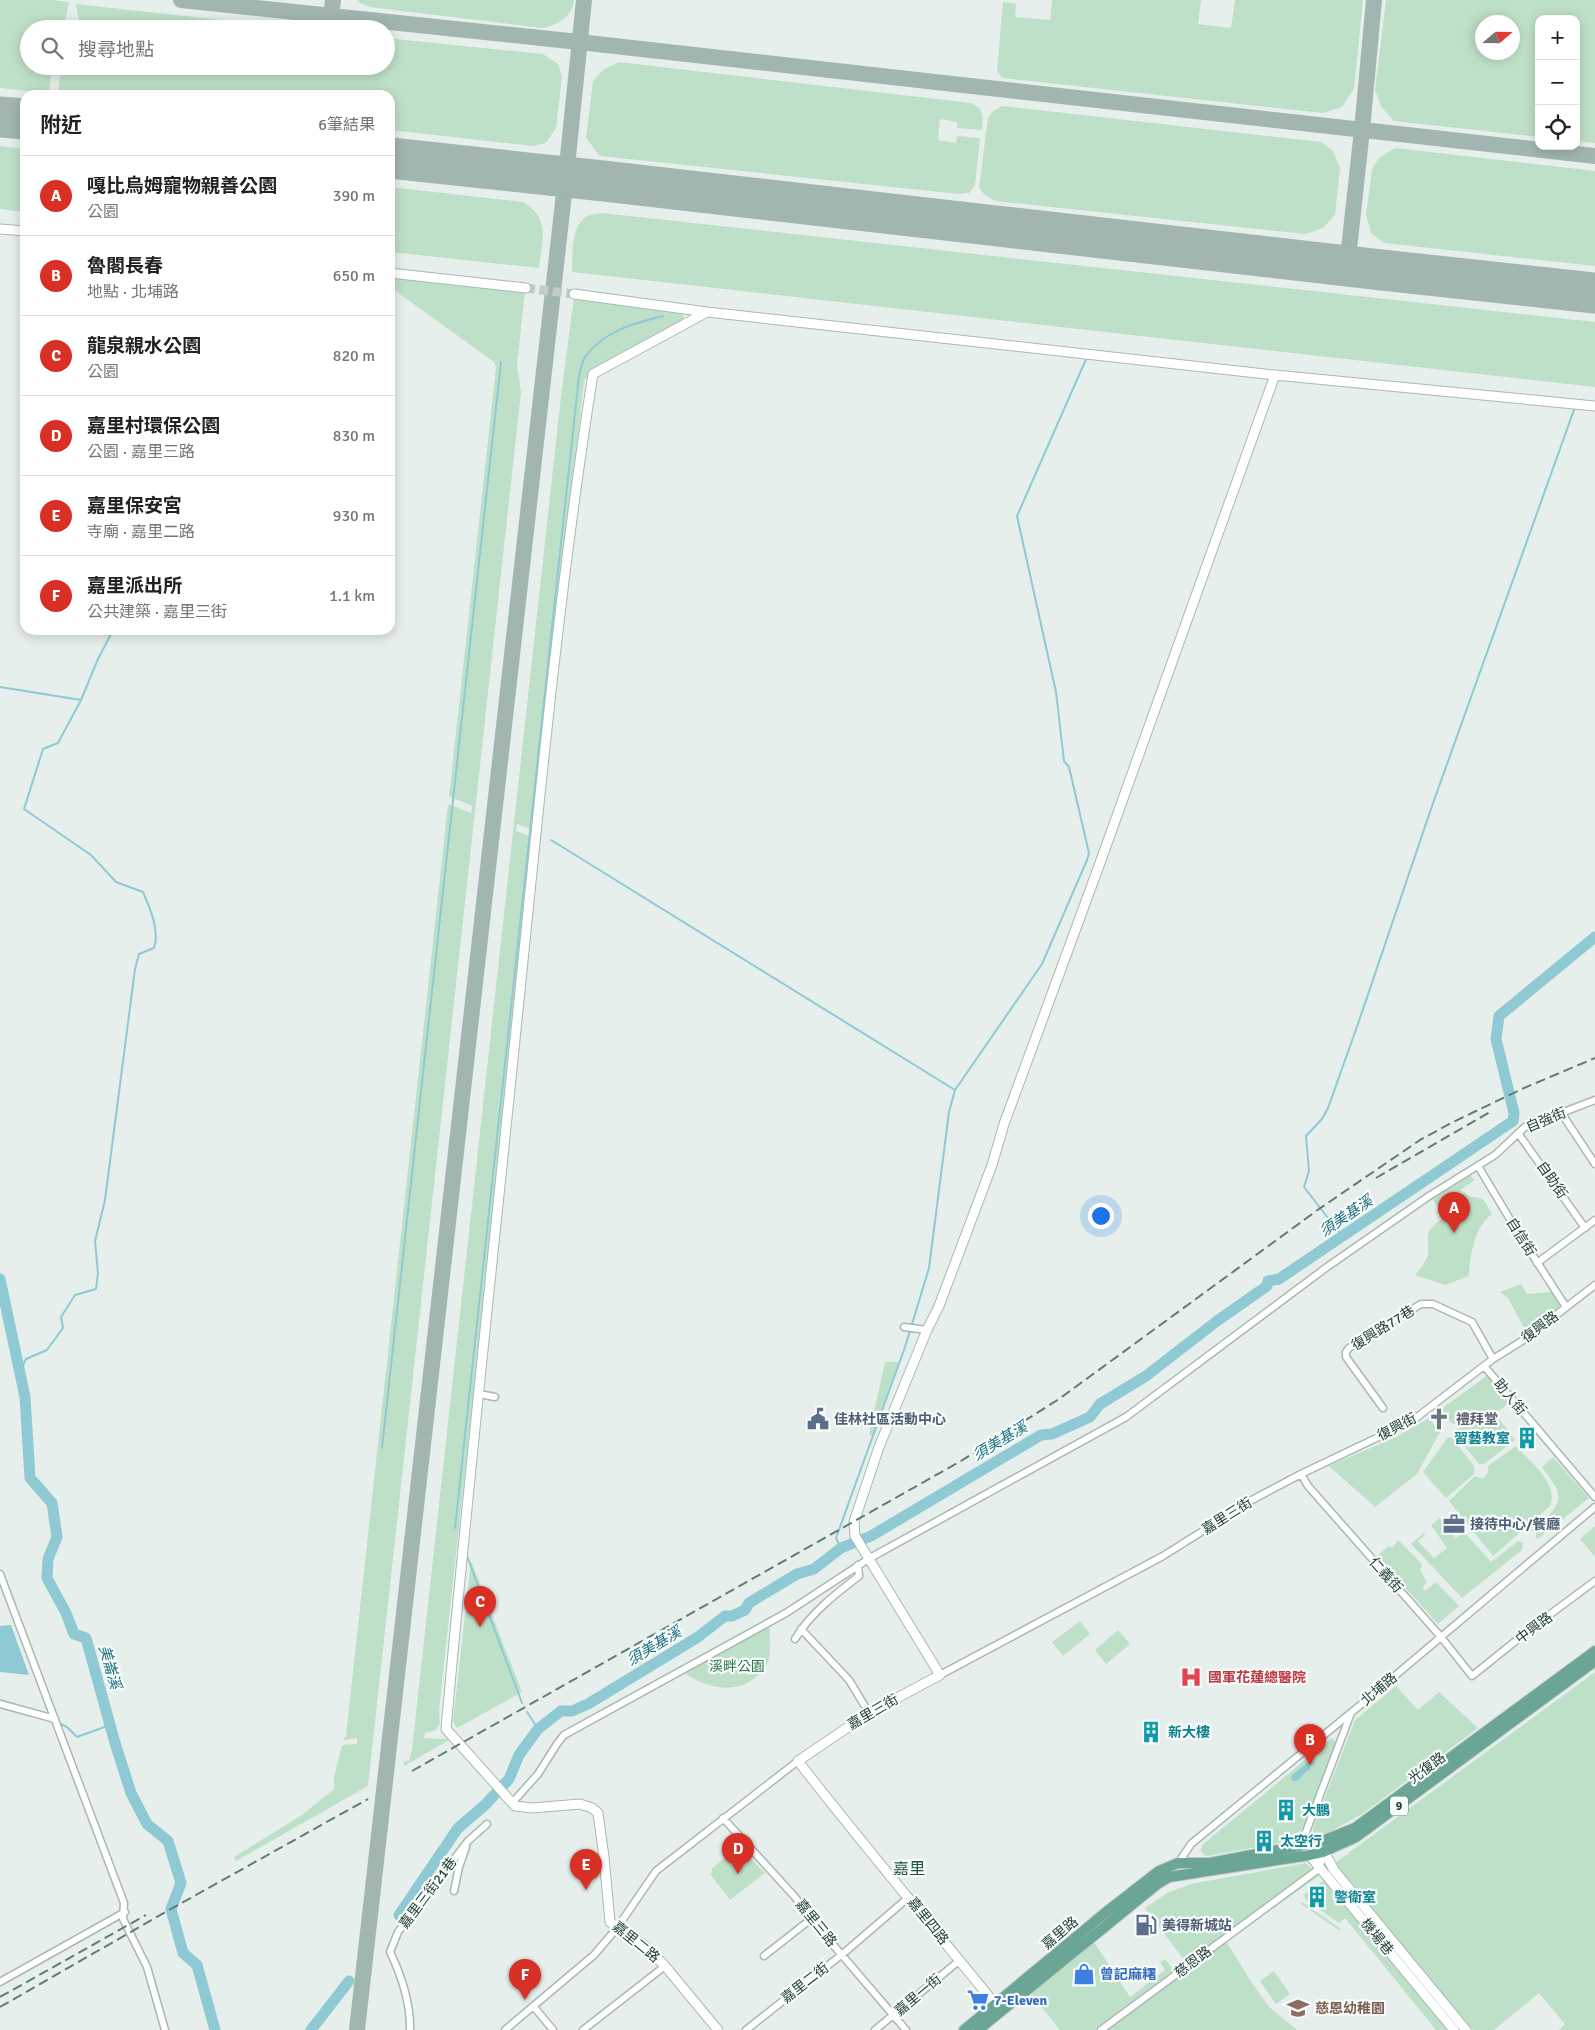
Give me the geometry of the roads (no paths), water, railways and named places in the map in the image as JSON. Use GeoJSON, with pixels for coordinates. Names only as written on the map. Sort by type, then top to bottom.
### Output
{"type":"FeatureCollection","features":[{"type":"Feature","properties":{"kind":"main road","name":"光復路"},"geometry":{"type":"LineString","coordinates":[[1170,1877],[1310,1855],[1355,1828],[1595,1651]]}},
{"type":"Feature","properties":{"kind":"main road","name":"光復路"},"geometry":{"type":"LineString","coordinates":[[1178,1863],[1210,1863],[1300,1845],[1322,1847],[1356,1837],[1595,1661]]}},
{"type":"Feature","properties":{"kind":"main road","name":"嘉里路"},"geometry":{"type":"LineString","coordinates":[[978,2030],[998,2008],[1134,1890],[1160,1871],[1178,1863]]}},
{"type":"Feature","properties":{"kind":"main road","name":"嘉里路"},"geometry":{"type":"LineString","coordinates":[[964,2030],[998,2008],[1156,1885],[1170,1877]]}},
{"type":"Feature","properties":{"kind":"street"},"geometry":{"type":"LineString","coordinates":[[0,228],[20,230]]}},
{"type":"Feature","properties":{"kind":"street"},"geometry":{"type":"LineString","coordinates":[[395,274],[526,288]]}},
{"type":"Feature","properties":{"kind":"street"},"geometry":{"type":"LineString","coordinates":[[574,294],[707,312],[1275,375],[1595,406]]}},
{"type":"Feature","properties":{"kind":"street"},"geometry":{"type":"LineString","coordinates":[[510,1799],[446,1729],[464,1524],[539,806],[575,486],[593,374],[707,312]]}},
{"type":"Feature","properties":{"kind":"street"},"geometry":{"type":"LineString","coordinates":[[940,1675],[855,1536],[854,1522],[879,1447],[927,1330],[939,1306],[992,1165],[1004,1124],[1275,375]]}},
{"type":"Feature","properties":{"kind":"street","name":"自強街"},"geometry":{"type":"LineString","coordinates":[[510,1799],[538,1774],[564,1735],[786,1613],[870,1558],[1126,1417],[1327,1267],[1435,1192],[1495,1155],[1525,1127],[1595,1100]]}},
{"type":"Feature","properties":{"kind":"street"},"geometry":{"type":"LineString","coordinates":[[1562,1114],[1595,1164]]}},
{"type":"Feature","properties":{"kind":"street","name":"自助街"},"geometry":{"type":"LineString","coordinates":[[1518,1133],[1585,1228]]}},
{"type":"Feature","properties":{"kind":"street","name":"自信街"},"geometry":{"type":"LineString","coordinates":[[1478,1166],[1566,1307]]}},
{"type":"Feature","properties":{"kind":"street"},"geometry":{"type":"LineString","coordinates":[[1537,1263],[1595,1220]]}},
{"type":"Feature","properties":{"kind":"street","name":"復興路"},"geometry":{"type":"LineString","coordinates":[[1484,1366],[1525,1339],[1595,1286]]}},
{"type":"Feature","properties":{"kind":"street","name":"復興路77巷"},"geometry":{"type":"LineString","coordinates":[[1383,1408],[1346,1357],[1346,1352],[1349,1348],[1421,1304],[1433,1304],[1472,1322],[1493,1359]]}},
{"type":"Feature","properties":{"kind":"street"},"geometry":{"type":"LineString","coordinates":[[904,1327],[927,1330]]}},
{"type":"Feature","properties":{"kind":"street","name":"復興街"},"geometry":{"type":"LineString","coordinates":[[1302,1474],[1412,1420],[1484,1366]]}},
{"type":"Feature","properties":{"kind":"street","name":"助人街"},"geometry":{"type":"LineString","coordinates":[[1484,1366],[1595,1497]]}},
{"type":"Feature","properties":{"kind":"street"},"geometry":{"type":"LineString","coordinates":[[479,1394],[495,1397]]}},
{"type":"Feature","properties":{"kind":"street","name":"仁義街"},"geometry":{"type":"LineString","coordinates":[[1302,1474],[1308,1486],[1441,1637],[1472,1676]]}},
{"type":"Feature","properties":{"kind":"street","name":"嘉里三街"},"geometry":{"type":"LineString","coordinates":[[505,2030],[594,1955],[617,1928],[656,1871],[798,1761],[869,1713],[1163,1556],[1252,1500],[1302,1474]]}},
{"type":"Feature","properties":{"kind":"street","name":"北埔路"},"geometry":{"type":"LineString","coordinates":[[1170,1877],[1191,1844],[1352,1712],[1595,1507]]}},
{"type":"Feature","properties":{"kind":"street"},"geometry":{"type":"LineString","coordinates":[[795,1639],[801,1629],[831,1598],[859,1576],[858,1565]]}},
{"type":"Feature","properties":{"kind":"street"},"geometry":{"type":"LineString","coordinates":[[0,1574],[124,1903],[123,1919],[147,1968],[165,2030]]}},
{"type":"Feature","properties":{"kind":"street","name":"中興路"},"geometry":{"type":"LineString","coordinates":[[1472,1676],[1595,1581]]}},
{"type":"Feature","properties":{"kind":"street"},"geometry":{"type":"LineString","coordinates":[[801,1629],[849,1680],[869,1713]]}},
{"type":"Feature","properties":{"kind":"street"},"geometry":{"type":"LineString","coordinates":[[0,1704],[55,1719]]}},
{"type":"Feature","properties":{"kind":"street"},"geometry":{"type":"LineString","coordinates":[[1300,1845],[1352,1712]]}},
{"type":"Feature","properties":{"kind":"street","name":"嘉里四路"},"geometry":{"type":"LineString","coordinates":[[798,1761],[866,1848],[909,1897],[998,2008]]}},
{"type":"Feature","properties":{"kind":"street","name":"嘉里二路"},"geometry":{"type":"LineString","coordinates":[[510,1799],[515,1806],[532,1808],[580,1804],[592,1808],[598,1813],[610,1922],[644,1945],[665,1966],[718,2030]]}},
{"type":"Feature","properties":{"kind":"street","name":"嘉里三路"},"geometry":{"type":"LineString","coordinates":[[724,1818],[795,1896],[811,1919],[906,2030]]}},
{"type":"Feature","properties":{"kind":"street","name":"嘉里三街21巷"},"geometry":{"type":"LineString","coordinates":[[410,2030],[410,2019],[401,1975],[390,1952],[398,1932],[468,1840],[487,1824]]}},
{"type":"Feature","properties":{"kind":"street"},"geometry":{"type":"LineString","coordinates":[[454,1891],[468,1840]]}},
{"type":"Feature","properties":{"kind":"street","name":"機場巷"},"geometry":{"type":"LineString","coordinates":[[1300,1845],[1454,2030]]}},
{"type":"Feature","properties":{"kind":"street"},"geometry":{"type":"LineString","coordinates":[[1320,1868],[1322,1847]]}},
{"type":"Feature","properties":{"kind":"street","name":"機場巷"},"geometry":{"type":"LineString","coordinates":[[1322,1847],[1334,1870],[1466,2030]]}},
{"type":"Feature","properties":{"kind":"street","name":"慈恩路"},"geometry":{"type":"LineString","coordinates":[[1101,2030],[1320,1868]]}},
{"type":"Feature","properties":{"kind":"street"},"geometry":{"type":"LineString","coordinates":[[1347,1901],[1355,1894]]}},
{"type":"Feature","properties":{"kind":"street","name":"嘉里二街"},"geometry":{"type":"LineString","coordinates":[[746,2030],[842,1955],[909,1897]]}},
{"type":"Feature","properties":{"kind":"street"},"geometry":{"type":"LineString","coordinates":[[0,1982],[124,1912]]}},
{"type":"Feature","properties":{"kind":"street"},"geometry":{"type":"LineString","coordinates":[[764,1956],[811,1919]]}},
{"type":"Feature","properties":{"kind":"street","name":"嘉里一街"},"geometry":{"type":"LineString","coordinates":[[875,2030],[960,1960]]}},
{"type":"Feature","properties":{"kind":"street"},"geometry":{"type":"LineString","coordinates":[[583,2030],[665,1966]]}},
{"type":"Feature","properties":{"kind":"street"},"geometry":{"type":"LineString","coordinates":[[534,2007],[553,2030]]}},
{"type":"Feature","properties":{"kind":"water"},"geometry":{"type":"Polygon","coordinates":[[[11,1625],[29,1675],[0,1672],[0,1626],[11,1625]]]}},
{"type":"Feature","properties":{"kind":"water"},"geometry":{"type":"Polygon","coordinates":[[[1311,1760],[1315,1763],[1311,1765],[1310,1770],[1297,1781],[1292,1781],[1292,1775],[1311,1760]]]}},
{"type":"Feature","properties":{"kind":"waterway"},"geometry":{"type":"LineString","coordinates":[[455,1528],[579,376],[585,357],[610,334],[631,325],[663,316]]}},
{"type":"Feature","properties":{"kind":"waterway"},"geometry":{"type":"LineString","coordinates":[[841,1548],[836,1538],[905,1347],[929,1268],[949,1112],[955,1090],[1042,964],[1089,853],[1069,767],[1064,761],[1056,692],[1017,516],[1087,357]]}},
{"type":"Feature","properties":{"kind":"waterway"},"geometry":{"type":"LineString","coordinates":[[382,1448],[501,362]]}},
{"type":"Feature","properties":{"kind":"waterway"},"geometry":{"type":"LineString","coordinates":[[1342,1236],[1304,1187],[1309,1171],[1306,1136],[1322,1119],[1328,1108],[1432,806],[1575,407]]}},
{"type":"Feature","properties":{"kind":"waterway"},"geometry":{"type":"LineString","coordinates":[[20,1372],[26,1359],[47,1350],[63,1328],[61,1317],[75,1295],[96,1289],[98,1273],[95,1241],[105,1200],[135,969],[139,954],[154,948],[156,941],[155,927],[143,892],[116,882],[91,855],[24,809],[43,749],[58,743],[81,700],[110,635]]}},
{"type":"Feature","properties":{"kind":"waterway"},"geometry":{"type":"LineString","coordinates":[[0,687],[81,700]]}},
{"type":"Feature","properties":{"kind":"waterway"},"geometry":{"type":"LineString","coordinates":[[551,840],[955,1090]]}},
{"type":"Feature","properties":{"kind":"waterway","name":"須美基溪"},"geometry":{"type":"LineString","coordinates":[[399,1915],[458,1828],[485,1805],[509,1779],[519,1755],[538,1729],[561,1711],[572,1711],[588,1704],[698,1637],[725,1616],[732,1616],[745,1610],[749,1603],[797,1574],[814,1569],[841,1548],[871,1536],[1041,1435],[1052,1434],[1090,1417],[1100,1404],[1146,1376],[1217,1321],[1267,1286],[1268,1281],[1279,1279],[1513,1121],[1514,1113],[1496,1039],[1499,1016],[1595,937]]}},
{"type":"Feature","properties":{"kind":"waterway","name":"美崙溪"},"geometry":{"type":"LineString","coordinates":[[0,1279],[25,1397],[30,1478],[52,1503],[57,1537],[48,1559],[47,1578],[66,1613],[74,1634],[86,1638],[131,1793],[147,1824],[168,1841],[181,1883],[171,1909],[183,1953],[197,1965],[215,2030]]}},
{"type":"Feature","properties":{"kind":"waterway"},"geometry":{"type":"LineString","coordinates":[[467,1556],[522,1703]]}},
{"type":"Feature","properties":{"kind":"waterway"},"geometry":{"type":"LineString","coordinates":[[0,1700],[48,1714]]}},
{"type":"Feature","properties":{"kind":"waterway"},"geometry":{"type":"LineString","coordinates":[[527,1712],[538,1729]]}},
{"type":"Feature","properties":{"kind":"waterway"},"geometry":{"type":"LineString","coordinates":[[61,1724],[77,1737],[110,1725]]}},
{"type":"Feature","properties":{"kind":"waterway","name":"須美基溪"},"geometry":{"type":"LineString","coordinates":[[311,2030],[349,1981]]}},
{"type":"Feature","properties":{"kind":"tunnel"},"geometry":{"type":"LineString","coordinates":[[526,288],[574,294]]}},
{"type":"Feature","properties":{"kind":"railway"},"geometry":{"type":"LineString","coordinates":[[412,1771],[961,1461],[1059,1399],[1319,1209],[1420,1140],[1524,1088],[1595,1058]]}},
{"type":"Feature","properties":{"kind":"railway"},"geometry":{"type":"LineString","coordinates":[[1376,1178],[1490,1112]]}},
{"type":"Feature","properties":{"kind":"railway"},"geometry":{"type":"LineString","coordinates":[[0,2007],[368,1799]]}},
{"type":"Feature","properties":{"kind":"railway"},"geometry":{"type":"LineString","coordinates":[[0,1997],[146,1915]]}},
{"type":"Feature","properties":{"kind":"place","name":"嘎比烏姆寵物親善公園"},"geometry":{"type":"Point","coordinates":[1454,1233]}},
{"type":"Feature","properties":{"kind":"place","name":"佳林社區活動中心"},"geometry":{"type":"Point","coordinates":[818,1419]}},
{"type":"Feature","properties":{"kind":"place","name":"禮拜堂"},"geometry":{"type":"Point","coordinates":[1439,1419]}},
{"type":"Feature","properties":{"kind":"place","name":"習藝教室"},"geometry":{"type":"Point","coordinates":[1527,1438]}},
{"type":"Feature","properties":{"kind":"place","name":"接待中心/餐廳"},"geometry":{"type":"Point","coordinates":[1454,1524]}},
{"type":"Feature","properties":{"kind":"place","name":"龍泉親水公園"},"geometry":{"type":"Point","coordinates":[480,1627]}},
{"type":"Feature","properties":{"kind":"place","name":"國軍花蓮總醫院"},"geometry":{"type":"Point","coordinates":[1191,1677]}},
{"type":"Feature","properties":{"kind":"place","name":"新大樓"},"geometry":{"type":"Point","coordinates":[1151,1732]}},
{"type":"Feature","properties":{"kind":"place","name":"魯閣長春"},"geometry":{"type":"Point","coordinates":[1310,1765]}},
{"type":"Feature","properties":{"kind":"place","name":"大鵬"},"geometry":{"type":"Point","coordinates":[1286,1810]}},
{"type":"Feature","properties":{"kind":"place","name":"太空行"},"geometry":{"type":"Point","coordinates":[1264,1841]}},
{"type":"Feature","properties":{"kind":"place","name":"嘉里村環保公園"},"geometry":{"type":"Point","coordinates":[738,1874]}},
{"type":"Feature","properties":{"kind":"place","name":"嘉里保安宮"},"geometry":{"type":"Point","coordinates":[586,1890]}},
{"type":"Feature","properties":{"kind":"place","name":"警衛室"},"geometry":{"type":"Point","coordinates":[1317,1897]}},
{"type":"Feature","properties":{"kind":"place","name":"美得新城站"},"geometry":{"type":"Point","coordinates":[1146,1925]}},
{"type":"Feature","properties":{"kind":"place","name":"曾記麻糬"},"geometry":{"type":"Point","coordinates":[1084,1974]}},
{"type":"Feature","properties":{"kind":"place","name":"嘉里派出所"},"geometry":{"type":"Point","coordinates":[525,2000]}},
{"type":"Feature","properties":{"kind":"place","name":"7-Eleven"},"geometry":{"type":"Point","coordinates":[978,2000]}},
{"type":"Feature","properties":{"kind":"place","name":"慈恩幼稚園"},"geometry":{"type":"Point","coordinates":[1298,2008]}},
{"type":"Feature","properties":{"kind":"district","name":"嘉里"},"geometry":{"type":"Point","coordinates":[909,1869]}},
{"type":"Feature","properties":{"kind":"park label","name":"溪畔公園"},"geometry":{"type":"Point","coordinates":[737,1666]}}]}
